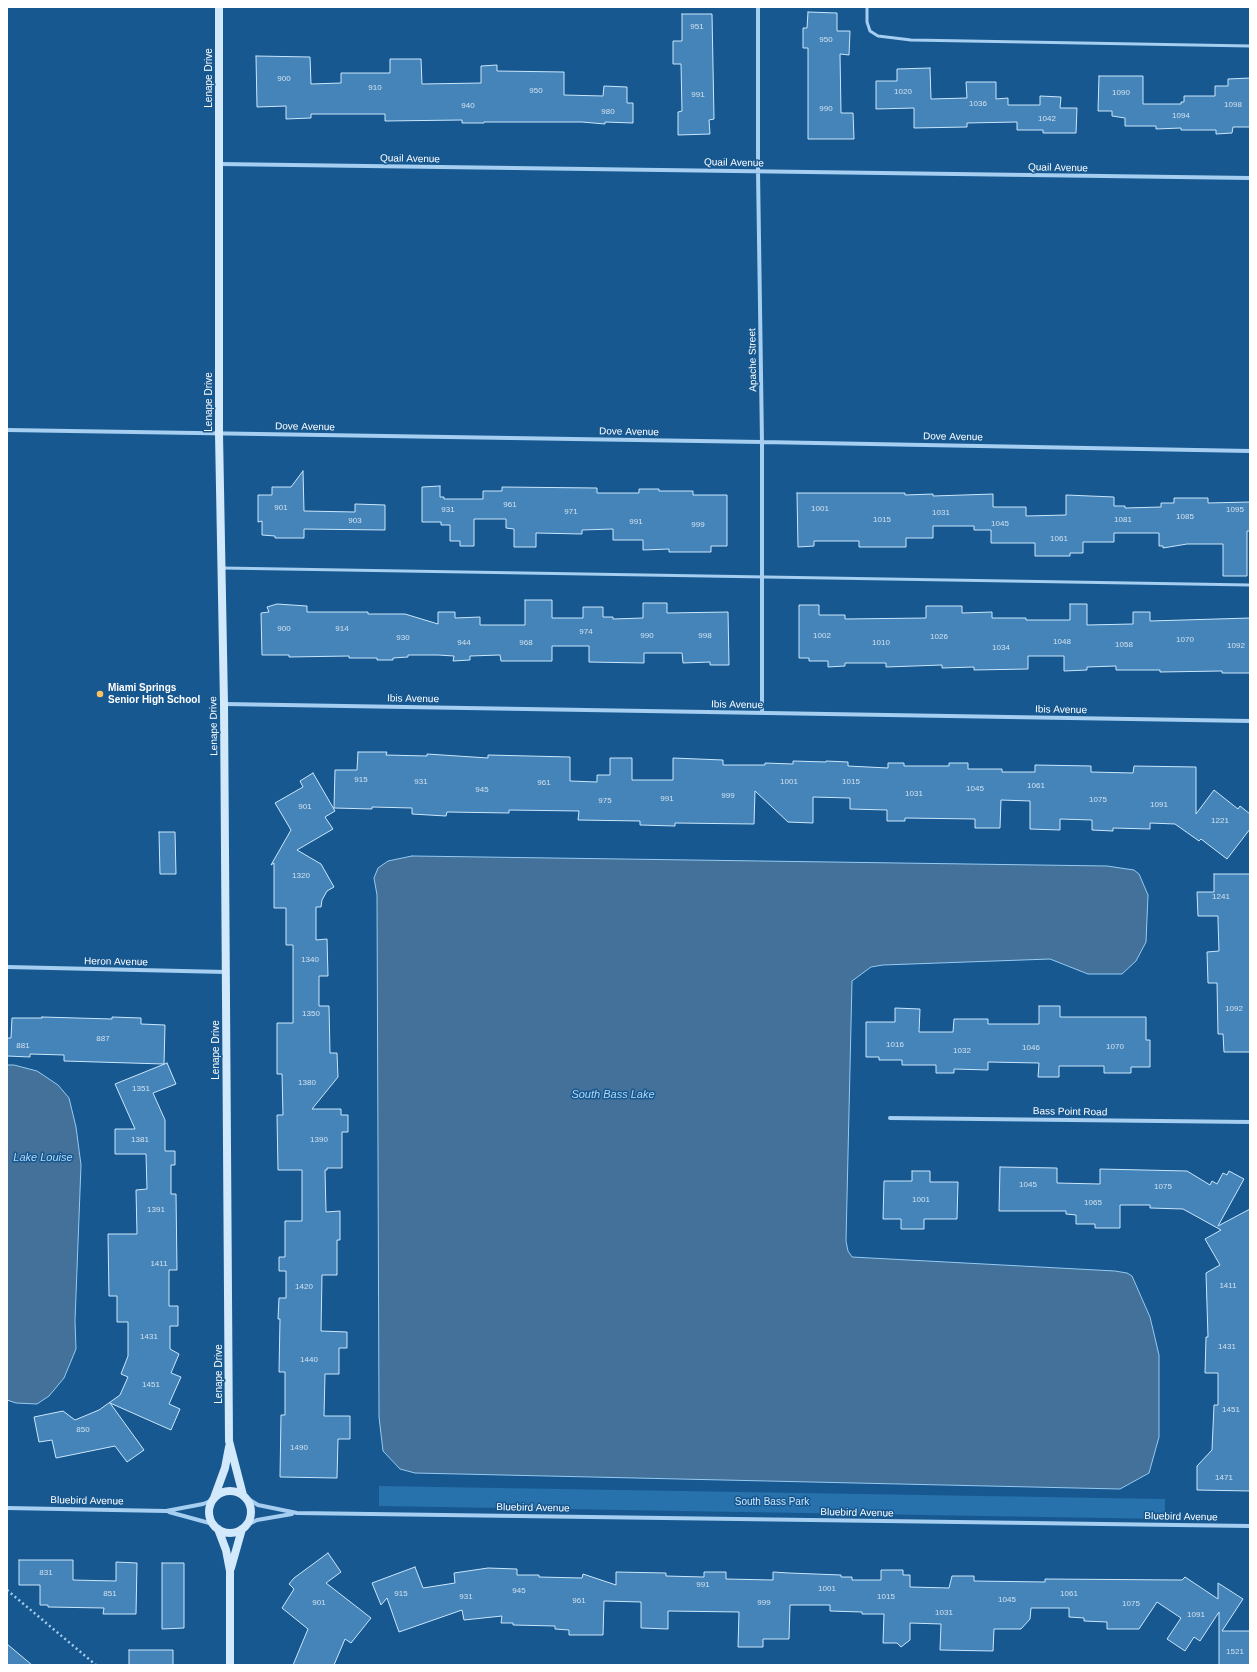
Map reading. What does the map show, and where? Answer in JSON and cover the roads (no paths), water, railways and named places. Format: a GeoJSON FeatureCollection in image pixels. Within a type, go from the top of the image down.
{"type":"FeatureCollection","features":[{"type":"Feature","properties":{"kind":"street","name":"Lenape Drive"},"geometry":{"type":"LineString","coordinates":[[214,1499],[225,1468],[230,1445],[224,704],[220,434],[218,164],[219,7]]}},
{"type":"Feature","properties":{"kind":"street","name":"Apache Street"},"geometry":{"type":"LineString","coordinates":[[758,7],[758,171],[762,442],[762,713]]}},
{"type":"Feature","properties":{"kind":"street","name":"Quail Avenue"},"geometry":{"type":"LineString","coordinates":[[218,164],[1250,178]]}},
{"type":"Feature","properties":{"kind":"street","name":"Dove Avenue"},"geometry":{"type":"LineString","coordinates":[[7,430],[1250,451]]}},
{"type":"Feature","properties":{"kind":"street","name":"Ibis Avenue"},"geometry":{"type":"LineString","coordinates":[[224,704],[1250,722]]}},
{"type":"Feature","properties":{"kind":"street","name":"Heron Avenue"},"geometry":{"type":"LineString","coordinates":[[7,968],[226,972]]}},
{"type":"Feature","properties":{"kind":"street","name":"Bass Point Road"},"geometry":{"type":"LineString","coordinates":[[890,1118],[1250,1122]]}},
{"type":"Feature","properties":{"kind":"street","name":"Lenape Drive"},"geometry":{"type":"LineString","coordinates":[[230,1445],[244,1496]]}},
{"type":"Feature","properties":{"kind":"street"},"geometry":{"type":"LineString","coordinates":[[230,1571],[244,1527],[251,1513],[250,1506],[244,1496],[230,1491],[223,1492],[214,1499],[209,1512],[226,1550],[230,1571],[230,1665]]}},
{"type":"Feature","properties":{"kind":"street","name":"Bluebird Avenue"},"geometry":{"type":"LineString","coordinates":[[244,1496],[258,1505],[297,1513]]}},
{"type":"Feature","properties":{"kind":"street","name":"Bluebird Avenue"},"geometry":{"type":"LineString","coordinates":[[7,1508],[166,1511],[203,1504],[214,1499]]}},
{"type":"Feature","properties":{"kind":"street","name":"Bluebird Avenue"},"geometry":{"type":"LineString","coordinates":[[166,1511],[215,1527]]}},
{"type":"Feature","properties":{"kind":"street","name":"Bluebird Avenue"},"geometry":{"type":"LineString","coordinates":[[244,1527],[257,1520],[297,1513],[1250,1526]]}},
{"type":"Feature","properties":{"kind":"street"},"geometry":{"type":"LineString","coordinates":[[215,1527],[230,1533],[244,1527]]}},
{"type":"Feature","properties":{"kind":"lane"},"geometry":{"type":"LineString","coordinates":[[867,7],[867,22],[870,31],[878,36],[911,40],[1250,46]]}},
{"type":"Feature","properties":{"kind":"lane"},"geometry":{"type":"LineString","coordinates":[[222,568],[1250,585]]}},
{"type":"Feature","properties":{"kind":"water","name":"South Bass Lake"},"geometry":{"type":"Polygon","coordinates":[[[412,856],[1107,866],[1134,870],[1139,874],[1148,895],[1146,942],[1136,961],[1122,974],[1088,974],[1050,959],[883,965],[871,967],[852,981],[846,1241],[848,1251],[852,1257],[1115,1271],[1127,1273],[1132,1276],[1150,1317],[1159,1355],[1159,1437],[1149,1473],[1120,1489],[415,1473],[400,1469],[383,1451],[379,1417],[377,895],[374,878],[378,868],[388,861],[412,856]]]}},
{"type":"Feature","properties":{"kind":"water","name":"Lake Louise"},"geometry":{"type":"Polygon","coordinates":[[[7,1065],[14,1065],[37,1071],[58,1085],[69,1098],[76,1127],[81,1165],[75,1321],[76,1349],[64,1378],[49,1396],[37,1404],[16,1403],[7,1400],[7,1065]]]}},
{"type":"Feature","properties":{"kind":"place","name":"Miami Springs Senior High School"},"geometry":{"type":"Point","coordinates":[100,694]}},
{"type":"Feature","properties":{"kind":"park label","name":"South Bass Park"},"geometry":{"type":"Point","coordinates":[772,1502]}}]}
